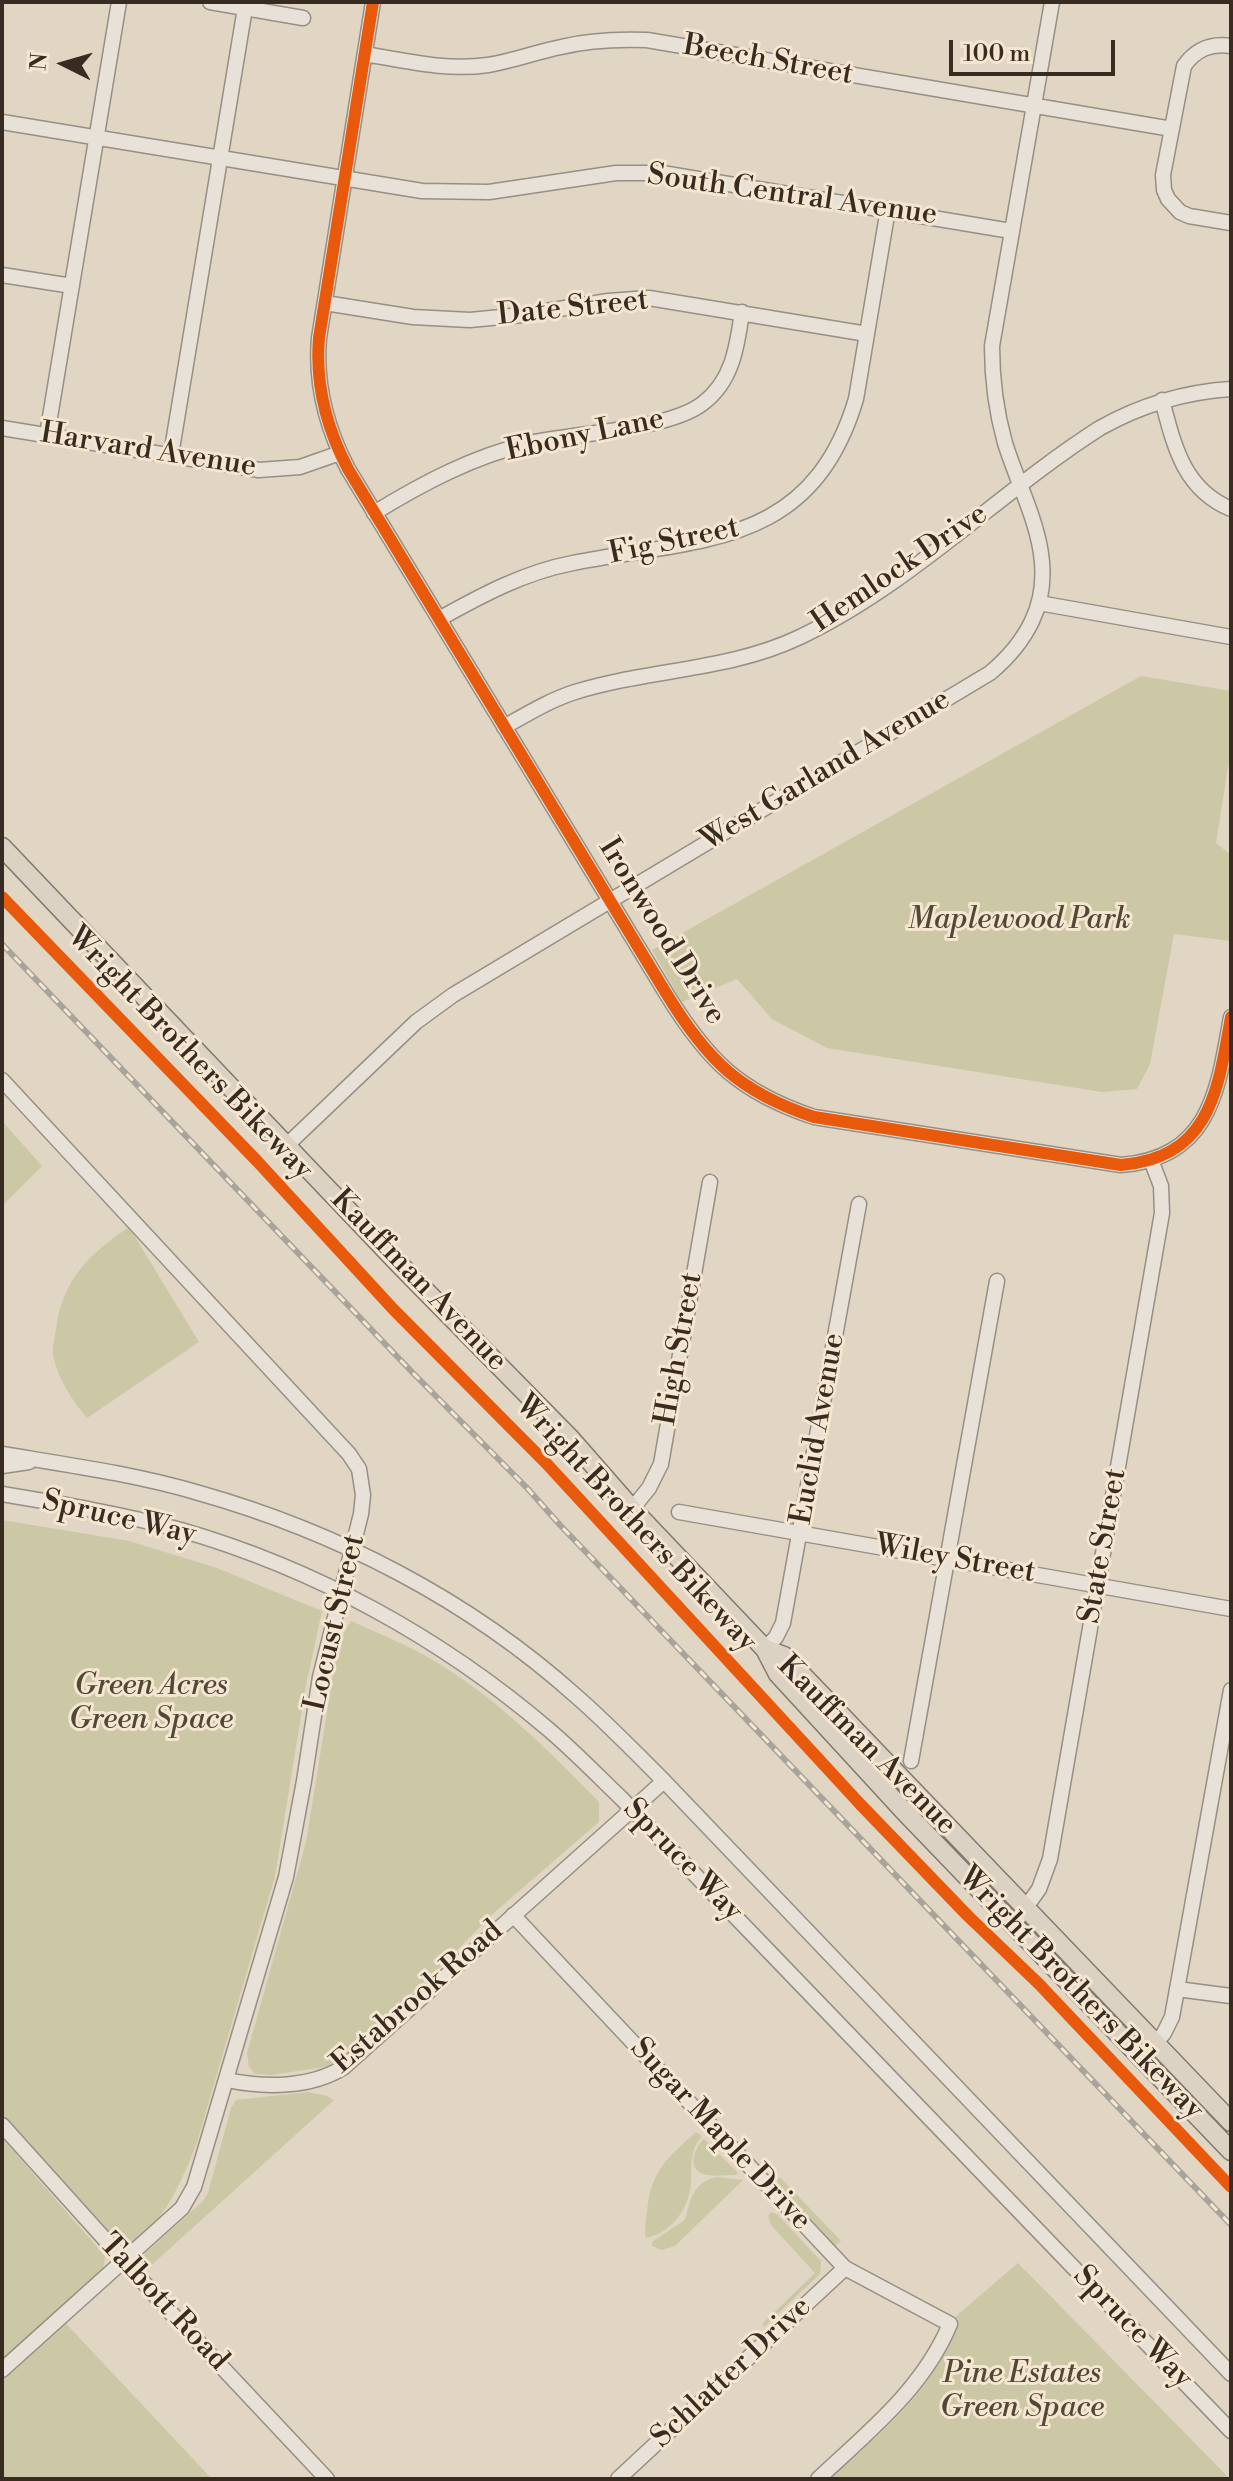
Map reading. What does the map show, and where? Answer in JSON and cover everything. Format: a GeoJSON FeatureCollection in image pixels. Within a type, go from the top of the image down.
{"type":"FeatureCollection","features":[{"type":"Feature","properties":{"kind":"main road","name":"Kauffman Avenue"},"geometry":{"type":"LineString","coordinates":[[2,847],[399,1264],[569,1437],[632,1509],[765,1649],[778,1674],[903,1810],[1156,2044],[1231,2122]]}},
{"type":"Feature","properties":{"kind":"main road","name":"Kauffman Avenue"},"geometry":{"type":"LineString","coordinates":[[1020,1916],[1142,2058],[1231,2151]]}},
{"type":"Feature","properties":{"kind":"street"},"geometry":{"type":"LineString","coordinates":[[47,435],[119,2]]}},
{"type":"Feature","properties":{"kind":"street"},"geometry":{"type":"LineString","coordinates":[[210,2],[303,18]]}},
{"type":"Feature","properties":{"kind":"street","name":"Ironwood Drive"},"geometry":{"type":"LineString","coordinates":[[373,2],[318,351],[319,381],[326,417],[340,453],[374,513],[689,1031],[702,1047],[742,1083],[781,1106],[832,1122],[1111,1165],[1131,1164],[1151,1160],[1184,1140],[1210,1109],[1219,1084],[1231,1017]]}},
{"type":"Feature","properties":{"kind":"street","name":"West Garland Avenue"},"geometry":{"type":"LineString","coordinates":[[287,1145],[431,1010],[990,673],[1019,643],[1039,603],[1044,578],[1042,552],[1002,433],[992,368],[995,323],[1052,2]]}},
{"type":"Feature","properties":{"kind":"street"},"geometry":{"type":"LineString","coordinates":[[171,455],[245,8]]}},
{"type":"Feature","properties":{"kind":"street","name":"Beech Street"},"geometry":{"type":"LineString","coordinates":[[365,54],[433,65],[469,66],[501,62],[582,42],[647,40],[1172,129]]}},
{"type":"Feature","properties":{"kind":"street"},"geometry":{"type":"LineString","coordinates":[[1231,46],[1206,47],[1184,66],[1163,180],[1168,199],[1180,212],[1231,223]]}},
{"type":"Feature","properties":{"kind":"street","name":"South Central Avenue"},"geometry":{"type":"LineString","coordinates":[[2,122],[422,191],[471,193],[616,173],[662,173],[1011,231]]}},
{"type":"Feature","properties":{"kind":"street","name":"Fig Street"},"geometry":{"type":"LineString","coordinates":[[439,619],[490,591],[542,571],[718,538],[746,529],[780,509],[814,479],[843,433],[856,399],[888,209]]}},
{"type":"Feature","properties":{"kind":"street"},"geometry":{"type":"LineString","coordinates":[[2,275],[72,286]]}},
{"type":"Feature","properties":{"kind":"street","name":"Date Street"},"geometry":{"type":"LineString","coordinates":[[325,303],[413,317],[470,320],[637,298],[669,300],[867,334]]}},
{"type":"Feature","properties":{"kind":"street","name":"Ebony Lane"},"geometry":{"type":"LineString","coordinates":[[374,513],[438,477],[504,451],[666,420],[691,411],[712,395],[725,379],[736,351],[742,312]]}},
{"type":"Feature","properties":{"kind":"street","name":"Hemlock Drive"},"geometry":{"type":"LineString","coordinates":[[504,727],[544,705],[577,692],[728,661],[800,637],[870,597],[1100,428],[1162,400],[1231,389]]}},
{"type":"Feature","properties":{"kind":"street"},"geometry":{"type":"LineString","coordinates":[[1162,400],[1182,466],[1208,496],[1231,509]]}},
{"type":"Feature","properties":{"kind":"street","name":"Harvard Avenue"},"geometry":{"type":"LineString","coordinates":[[2,428],[248,468],[281,470],[320,462],[340,453]]}},
{"type":"Feature","properties":{"kind":"street"},"geometry":{"type":"LineString","coordinates":[[1039,603],[1231,637]]}},
{"type":"Feature","properties":{"kind":"street","name":"Locust Street"},"geometry":{"type":"LineString","coordinates":[[2,1080],[349,1454],[359,1469],[363,1495],[353,1550],[320,1677],[286,1877],[194,2187],[182,2208],[124,2261]]}},
{"type":"Feature","properties":{"kind":"street","name":"State Street"},"geometry":{"type":"LineString","coordinates":[[1020,1916],[1039,1889],[1050,1859],[1162,1213],[1161,1186],[1151,1160]]}},
{"type":"Feature","properties":{"kind":"street","name":"High Street"},"geometry":{"type":"LineString","coordinates":[[632,1509],[649,1488],[661,1464],[710,1182]]}},
{"type":"Feature","properties":{"kind":"street","name":"Euclid Avenue"},"geometry":{"type":"LineString","coordinates":[[765,1649],[783,1623],[859,1204]]}},
{"type":"Feature","properties":{"kind":"street"},"geometry":{"type":"LineString","coordinates":[[911,1761],[997,1281]]}},
{"type":"Feature","properties":{"kind":"street","name":"Spruce Way"},"geometry":{"type":"LineString","coordinates":[[2,1454],[123,1475],[200,1493],[265,1514],[353,1550],[447,1601],[500,1636],[574,1694],[664,1781],[1231,2374]]}},
{"type":"Feature","properties":{"kind":"street"},"geometry":{"type":"LineString","coordinates":[[2,1466],[37,1460]]}},
{"type":"Feature","properties":{"kind":"street","name":"Spruce Way"},"geometry":{"type":"LineString","coordinates":[[2,1494],[116,1514],[181,1530],[270,1560],[342,1593],[417,1634],[486,1680],[549,1730],[633,1810],[1231,2431]]}},
{"type":"Feature","properties":{"kind":"street","name":"Wiley Street"},"geometry":{"type":"LineString","coordinates":[[679,1512],[1231,1609]]}},
{"type":"Feature","properties":{"kind":"street"},"geometry":{"type":"LineString","coordinates":[[1142,2058],[1156,2044],[1172,2017],[1231,1690]]}},
{"type":"Feature","properties":{"kind":"street","name":"Estabrook Road"},"geometry":{"type":"LineString","coordinates":[[227,2080],[251,2085],[300,2083],[329,2076],[344,2067],[664,1781]]}},
{"type":"Feature","properties":{"kind":"street","name":"Sugar Maple Drive"},"geometry":{"type":"LineString","coordinates":[[513,1915],[845,2268],[950,2324],[935,2355],[910,2390],[818,2479]]}},
{"type":"Feature","properties":{"kind":"street"},"geometry":{"type":"LineString","coordinates":[[1177,1989],[1231,1996]]}},
{"type":"Feature","properties":{"kind":"street","name":"Talbott Road"},"geometry":{"type":"LineString","coordinates":[[2,2125],[327,2479]]}},
{"type":"Feature","properties":{"kind":"street"},"geometry":{"type":"LineString","coordinates":[[2,2370],[124,2261]]}},
{"type":"Feature","properties":{"kind":"street","name":"Schlatter Drive"},"geometry":{"type":"LineString","coordinates":[[618,2479],[845,2268]]}},
{"type":"Feature","properties":{"kind":"green space","name":"Maplewood Park"},"geometry":{"type":"Polygon","coordinates":[[[1141,676],[1231,691],[1231,748],[1216,843],[1231,855],[1231,941],[1174,934],[1150,1064],[1137,1089],[1102,1092],[827,1048],[772,1019],[737,979],[682,1002],[652,950],[1141,676]]]}},
{"type":"Feature","properties":{"kind":"green space"},"geometry":{"type":"Polygon","coordinates":[[[2,1121],[42,1166],[2,1206],[2,1121]]]}},
{"type":"Feature","properties":{"kind":"green space"},"geometry":{"type":"Polygon","coordinates":[[[129,1227],[199,1342],[87,1418],[67,1390],[54,1359],[60,1311],[80,1269],[129,1227]]]}},
{"type":"Feature","properties":{"kind":"green space","name":"Green Acres Green Space"},"geometry":{"type":"Polygon","coordinates":[[[2,1520],[129,1541],[217,1568],[322,1611],[306,1685],[275,1876],[197,2142],[179,2185],[161,2215],[151,2228],[127,2245],[112,2237],[2,2114],[2,1520]]]}},
{"type":"Feature","properties":{"kind":"green space","name":"Green Acres Green Space"},"geometry":{"type":"Polygon","coordinates":[[[351,1621],[424,1655],[495,1704],[599,1802],[599,1822],[496,1911],[437,1970],[331,2066],[271,2075],[255,2074],[249,2067],[247,2053],[306,1842],[335,1663],[351,1621]]]}},
{"type":"Feature","properties":{"kind":"green space"},"geometry":{"type":"Polygon","coordinates":[[[308,2092],[334,2100],[145,2271],[140,2258],[208,2193],[231,2108],[236,2100],[308,2092]]]}},
{"type":"Feature","properties":{"kind":"green space"},"geometry":{"type":"Polygon","coordinates":[[[696,2132],[702,2136],[693,2153],[687,2202],[671,2225],[646,2238],[649,2198],[656,2176],[668,2158],[696,2132]]]}},
{"type":"Feature","properties":{"kind":"green space"},"geometry":{"type":"Polygon","coordinates":[[[2,2138],[105,2256],[103,2271],[55,2312],[212,2479],[2,2479],[2,2138]]]}},
{"type":"Feature","properties":{"kind":"green space"},"geometry":{"type":"Polygon","coordinates":[[[704,2139],[738,2173],[736,2175],[714,2176],[696,2170],[694,2156],[704,2139]]]}},
{"type":"Feature","properties":{"kind":"green space"},"geometry":{"type":"Polygon","coordinates":[[[716,2177],[743,2180],[675,2246],[662,2250],[652,2246],[653,2241],[685,2220],[697,2188],[716,2177]]]}},
{"type":"Feature","properties":{"kind":"green space"},"geometry":{"type":"Polygon","coordinates":[[[780,2177],[841,2241],[834,2247],[776,2186],[780,2177]]]}},
{"type":"Feature","properties":{"kind":"green space"},"geometry":{"type":"Polygon","coordinates":[[[771,2212],[778,2215],[821,2261],[820,2274],[764,2327],[762,2324],[815,2273],[771,2225],[768,2216],[771,2212]]]}},
{"type":"Feature","properties":{"kind":"green space","name":"Pine Estates Green Space"},"geometry":{"type":"Polygon","coordinates":[[[1018,2263],[1230,2479],[831,2479],[888,2426],[923,2386],[948,2342],[955,2317],[1018,2263]]]}},
{"type":"Feature","properties":{"kind":"railway"},"geometry":{"type":"LineString","coordinates":[[2,944],[1231,2225]]}},
{"type":"Feature","properties":{"kind":"cycle path"},"geometry":{"type":"LineString","coordinates":[[373,2],[319,338],[319,372],[328,421],[348,469],[666,993],[711,1055],[745,1084],[814,1117],[1121,1165],[1151,1160],[1174,1149],[1192,1134],[1214,1094],[1231,1017]]}},
{"type":"Feature","properties":{"kind":"cycle path","name":"Wright Brothers Bikeway"},"geometry":{"type":"LineString","coordinates":[[2,897],[257,1161],[394,1310],[546,1463],[860,1804],[1039,1984],[1231,2187]]}}]}
